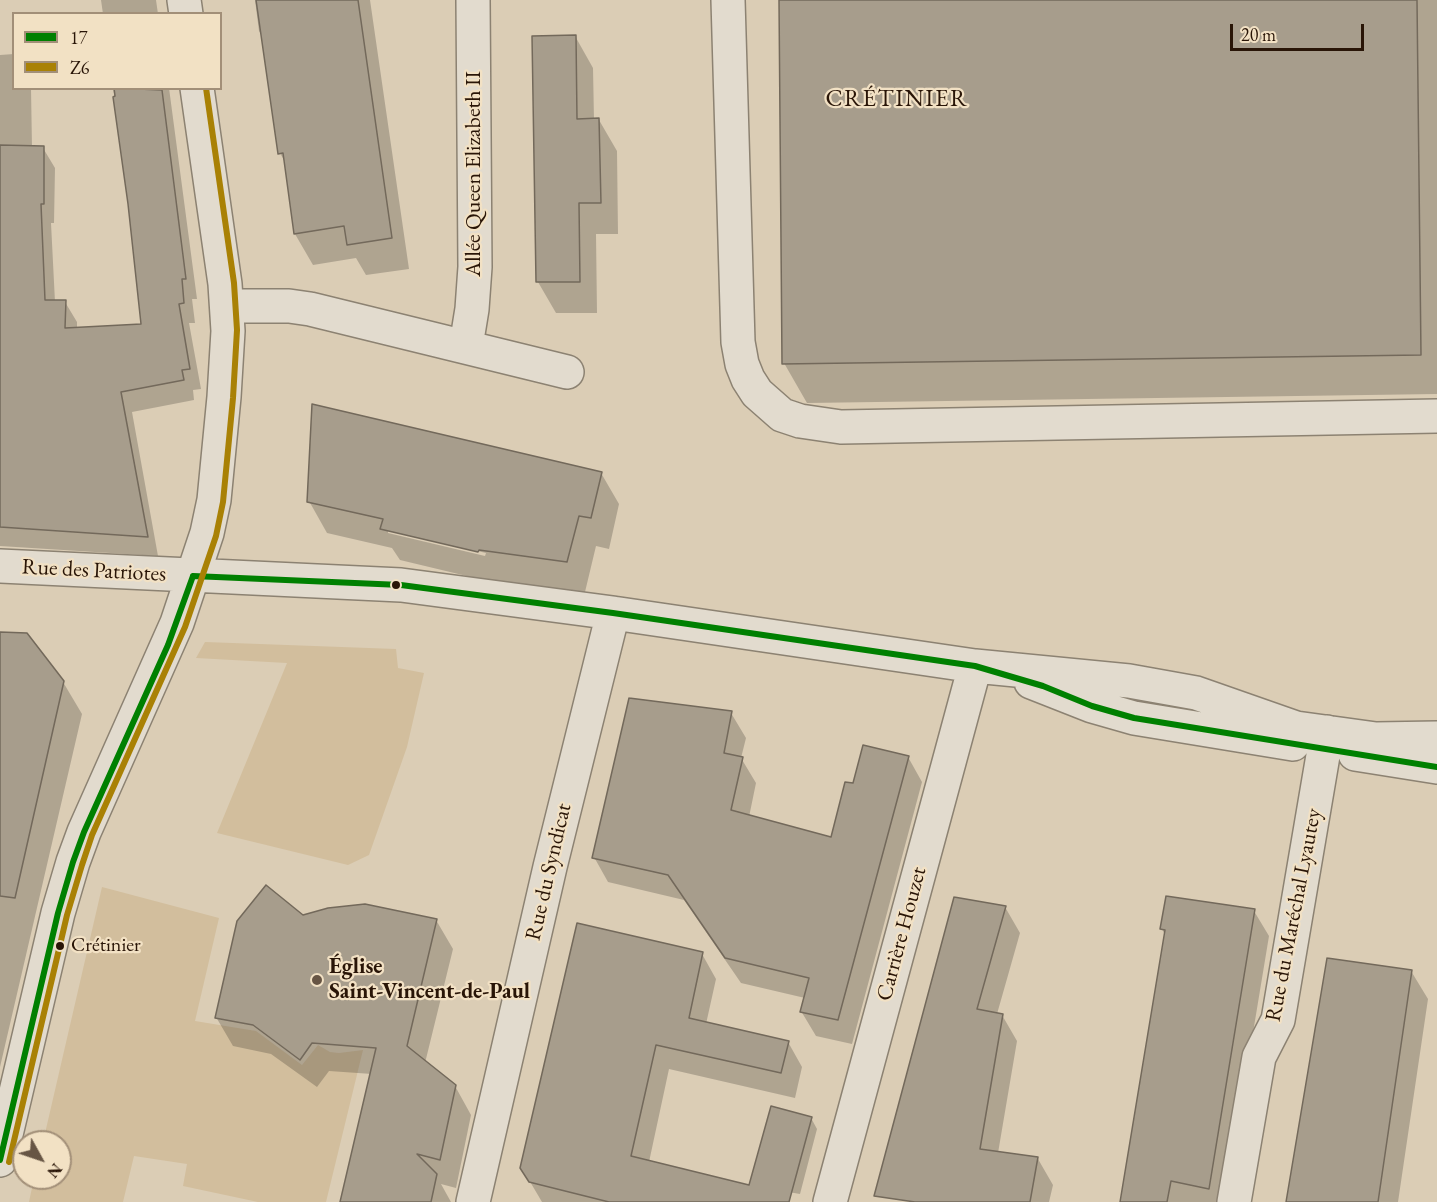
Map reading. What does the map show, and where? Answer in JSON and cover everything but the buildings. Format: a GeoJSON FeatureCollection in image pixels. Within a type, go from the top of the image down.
{"type":"FeatureCollection","features":[{"type":"Feature","properties":{"kind":"street","name":"Allée Queen Elizabeth II"},"geometry":{"type":"LineString","coordinates":[[466,346],[475,267],[473,0]]}},
{"type":"Feature","properties":{"kind":"street"},"geometry":{"type":"LineString","coordinates":[[728,0],[738,342],[742,364],[748,379],[770,406],[782,415],[800,421],[841,427],[1437,416]]}},
{"type":"Feature","properties":{"kind":"street"},"geometry":{"type":"LineString","coordinates":[[0,1160],[58,914],[73,862],[168,645],[207,533],[214,500],[224,398],[228,331],[227,306],[197,90]]}},
{"type":"Feature","properties":{"kind":"street"},"geometry":{"type":"LineString","coordinates":[[227,306],[289,306],[310,309],[567,372]]}},
{"type":"Feature","properties":{"kind":"street","name":"Rue des Patriotes"},"geometry":{"type":"LineString","coordinates":[[0,566],[401,585],[613,613],[975,666],[1130,681],[1197,693],[1296,728],[1325,741],[1437,767]]}},
{"type":"Feature","properties":{"kind":"street","name":"Rue du Syndicat"},"geometry":{"type":"LineString","coordinates":[[473,1202],[550,867],[613,613]]}},
{"type":"Feature","properties":{"kind":"street","name":"Carrière Houzet"},"geometry":{"type":"LineString","coordinates":[[830,1202],[975,666]]}},
{"type":"Feature","properties":{"kind":"street","name":"Rue des Patriotes"},"geometry":{"type":"LineString","coordinates":[[1325,741],[1437,738]]}},
{"type":"Feature","properties":{"kind":"street","name":"Rue du Maréchal Lyautey"},"geometry":{"type":"LineString","coordinates":[[1234,1202],[1259,1057],[1278,1020],[1325,741]]}},
{"type":"Feature","properties":{"kind":"shaded area"},"geometry":{"type":"Polygon","coordinates":[[[205,642],[396,649],[398,668],[424,673],[407,747],[369,855],[348,865],[217,833],[287,663],[196,658],[205,642]]]}},
{"type":"Feature","properties":{"kind":"shaded area"},"geometry":{"type":"Polygon","coordinates":[[[102,887],[219,918],[195,1021],[256,1031],[302,1065],[318,1045],[330,1052],[339,1053],[363,1050],[326,1202],[258,1202],[183,1186],[187,1164],[134,1156],[123,1202],[29,1202],[32,1190],[72,1190],[72,1130],[46,1130],[102,887]]]}},
{"type":"Feature","properties":{"kind":"transit line","name":"Z6"},"geometry":{"type":"LineString","coordinates":[[9,1162],[67,915],[82,865],[92,835],[185,627],[216,536],[223,502],[237,330],[234,283],[206,90]]}},
{"type":"Feature","properties":{"kind":"transit line","name":"17"},"geometry":{"type":"LineString","coordinates":[[193,576],[401,585],[613,613],[975,666],[1043,686],[1092,706],[1134,718],[1437,767]]}},
{"type":"Feature","properties":{"kind":"transit line","name":"17"},"geometry":{"type":"LineString","coordinates":[[0,1160],[58,913],[73,862],[84,832],[168,645],[193,576]]}},
{"type":"Feature","properties":{"kind":"place","name":"Crétinier"},"geometry":{"type":"Point","coordinates":[60,946]}},
{"type":"Feature","properties":{"kind":"place","name":"Église Saint-Vincent-de-Paul"},"geometry":{"type":"Point","coordinates":[317,980]}},
{"type":"Feature","properties":{"kind":"district","name":"CRÉTINIER"},"geometry":{"type":"Point","coordinates":[897,99]}}]}
